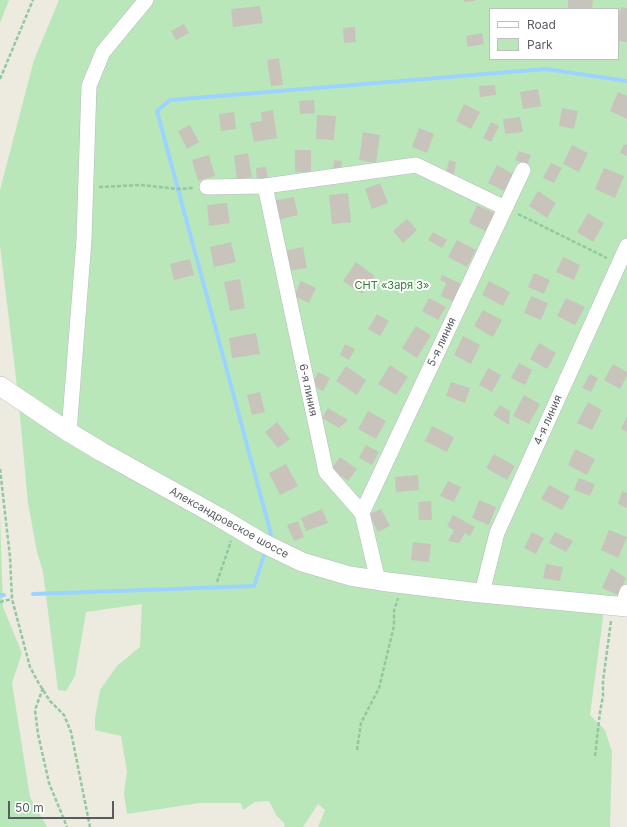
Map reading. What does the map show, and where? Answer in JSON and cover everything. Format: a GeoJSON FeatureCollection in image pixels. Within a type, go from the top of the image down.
{"type":"FeatureCollection","features":[{"type":"Feature","properties":{"kind":"street"},"geometry":{"type":"LineString","coordinates":[[69,432],[84,240],[89,86],[103,52],[146,0]]}},
{"type":"Feature","properties":{"kind":"street"},"geometry":{"type":"LineString","coordinates":[[207,188],[265,186],[416,164],[505,208]]}},
{"type":"Feature","properties":{"kind":"street","name":"5-я линия"},"geometry":{"type":"LineString","coordinates":[[362,513],[523,170]]}},
{"type":"Feature","properties":{"kind":"street","name":"6-я линия"},"geometry":{"type":"LineString","coordinates":[[265,186],[326,472],[362,513],[378,581]]}},
{"type":"Feature","properties":{"kind":"street","name":"4-я линия"},"geometry":{"type":"LineString","coordinates":[[482,593],[497,533],[623,253]]}},
{"type":"Feature","properties":{"kind":"street","name":"Александровское шоссе"},"geometry":{"type":"LineString","coordinates":[[0,386],[69,432],[261,542],[302,562],[350,576],[400,584],[482,593],[622,603]]}},
{"type":"Feature","properties":{"kind":"path"},"geometry":{"type":"LineString","coordinates":[[0,79],[33,0]]}},
{"type":"Feature","properties":{"kind":"path"},"geometry":{"type":"LineString","coordinates":[[86,187],[141,185],[178,189],[207,188]]}},
{"type":"Feature","properties":{"kind":"path"},"geometry":{"type":"LineString","coordinates":[[505,208],[623,253]]}},
{"type":"Feature","properties":{"kind":"path"},"geometry":{"type":"LineString","coordinates":[[0,469],[10,557],[12,599],[30,667],[50,701],[64,715],[71,732],[90,827]]}},
{"type":"Feature","properties":{"kind":"path"},"geometry":{"type":"LineString","coordinates":[[217,582],[235,527]]}},
{"type":"Feature","properties":{"kind":"path"},"geometry":{"type":"LineString","coordinates":[[357,750],[361,723],[379,688],[381,681],[394,626],[394,612],[400,584]]}},
{"type":"Feature","properties":{"kind":"path"},"geometry":{"type":"LineString","coordinates":[[0,602],[12,599]]}},
{"type":"Feature","properties":{"kind":"path"},"geometry":{"type":"LineString","coordinates":[[595,756],[603,696],[603,682],[622,603]]}},
{"type":"Feature","properties":{"kind":"path"},"geometry":{"type":"LineString","coordinates":[[43,688],[36,710],[38,734],[49,784],[67,827]]}},
{"type":"Feature","properties":{"kind":"green space"},"geometry":{"type":"Polygon","coordinates":[[[0,0],[9,0],[0,23],[0,0]]]}},
{"type":"Feature","properties":{"kind":"green space","name":"СНТ «Заря 3»"},"geometry":{"type":"Polygon","coordinates":[[[59,0],[627,0],[627,608],[603,607],[603,618],[590,715],[605,730],[612,752],[610,827],[318,827],[325,810],[318,804],[303,827],[284,827],[285,824],[276,815],[269,801],[255,802],[243,810],[241,803],[200,803],[127,814],[124,793],[127,771],[121,736],[95,730],[95,718],[100,690],[117,666],[140,647],[142,604],[86,612],[75,676],[66,691],[58,690],[43,572],[37,552],[28,503],[18,395],[0,245],[0,190],[34,60],[59,0]]]}},
{"type":"Feature","properties":{"kind":"green space"},"geometry":{"type":"Polygon","coordinates":[[[0,514],[3,607],[22,653],[12,683],[30,797],[47,827],[0,827],[0,514]]]}},
{"type":"Feature","properties":{"kind":"building"},"geometry":{"type":"Polygon","coordinates":[[[464,0],[475,0],[475,1],[464,2],[464,0]]]}},
{"type":"Feature","properties":{"kind":"building"},"geometry":{"type":"Polygon","coordinates":[[[568,0],[593,0],[592,8],[568,8],[568,0]]]}},
{"type":"Feature","properties":{"kind":"building"},"geometry":{"type":"Polygon","coordinates":[[[260,6],[263,23],[233,27],[231,9],[260,6]]]}},
{"type":"Feature","properties":{"kind":"building"},"geometry":{"type":"Polygon","coordinates":[[[621,7],[627,8],[627,42],[619,41],[619,16],[621,7]]]}},
{"type":"Feature","properties":{"kind":"building"},"geometry":{"type":"Polygon","coordinates":[[[184,24],[189,33],[176,40],[171,31],[184,24]]]}},
{"type":"Feature","properties":{"kind":"building"},"geometry":{"type":"Polygon","coordinates":[[[355,27],[356,42],[344,43],[343,28],[355,27]]]}},
{"type":"Feature","properties":{"kind":"building"},"geometry":{"type":"Polygon","coordinates":[[[482,33],[484,44],[468,47],[466,36],[482,33]]]}},
{"type":"Feature","properties":{"kind":"building"},"geometry":{"type":"Polygon","coordinates":[[[279,58],[283,85],[271,86],[267,60],[279,58]]]}},
{"type":"Feature","properties":{"kind":"building"},"geometry":{"type":"Polygon","coordinates":[[[495,85],[496,95],[480,97],[479,86],[495,85]]]}},
{"type":"Feature","properties":{"kind":"building"},"geometry":{"type":"Polygon","coordinates":[[[538,89],[541,106],[523,109],[520,92],[538,89]]]}},
{"type":"Feature","properties":{"kind":"building"},"geometry":{"type":"Polygon","coordinates":[[[618,92],[627,96],[627,119],[610,111],[618,92]]]}},
{"type":"Feature","properties":{"kind":"building"},"geometry":{"type":"Polygon","coordinates":[[[314,100],[315,113],[300,114],[299,101],[314,100]]]}},
{"type":"Feature","properties":{"kind":"building"},"geometry":{"type":"Polygon","coordinates":[[[464,104],[480,112],[471,129],[456,121],[464,104]]]}},
{"type":"Feature","properties":{"kind":"building"},"geometry":{"type":"Polygon","coordinates":[[[562,108],[578,111],[574,129],[559,126],[562,108]]]}},
{"type":"Feature","properties":{"kind":"building"},"geometry":{"type":"Polygon","coordinates":[[[273,110],[277,138],[254,142],[250,123],[262,121],[261,112],[273,110]]]}},
{"type":"Feature","properties":{"kind":"building"},"geometry":{"type":"Polygon","coordinates":[[[234,112],[236,129],[221,131],[219,114],[234,112]]]}},
{"type":"Feature","properties":{"kind":"building"},"geometry":{"type":"Polygon","coordinates":[[[317,115],[336,116],[334,140],[316,139],[317,115]]]}},
{"type":"Feature","properties":{"kind":"building"},"geometry":{"type":"Polygon","coordinates":[[[520,117],[523,132],[505,134],[503,119],[520,117]]]}},
{"type":"Feature","properties":{"kind":"building"},"geometry":{"type":"Polygon","coordinates":[[[491,122],[499,126],[491,142],[483,138],[491,122]]]}},
{"type":"Feature","properties":{"kind":"building"},"geometry":{"type":"Polygon","coordinates":[[[190,125],[199,142],[187,149],[178,131],[190,125]]]}},
{"type":"Feature","properties":{"kind":"building"},"geometry":{"type":"Polygon","coordinates":[[[419,128],[434,134],[427,153],[412,147],[419,128]]]}},
{"type":"Feature","properties":{"kind":"building"},"geometry":{"type":"Polygon","coordinates":[[[363,132],[380,135],[376,163],[359,160],[363,132]]]}},
{"type":"Feature","properties":{"kind":"building"},"geometry":{"type":"Polygon","coordinates":[[[624,144],[627,145],[627,156],[620,153],[624,144]]]}},
{"type":"Feature","properties":{"kind":"building"},"geometry":{"type":"Polygon","coordinates":[[[572,145],[588,153],[579,172],[563,164],[572,145]]]}},
{"type":"Feature","properties":{"kind":"building"},"geometry":{"type":"Polygon","coordinates":[[[295,150],[311,150],[311,172],[295,172],[295,150]]]}},
{"type":"Feature","properties":{"kind":"building"},"geometry":{"type":"Polygon","coordinates":[[[519,151],[531,155],[527,165],[515,160],[519,151]]]}},
{"type":"Feature","properties":{"kind":"building"},"geometry":{"type":"Polygon","coordinates":[[[248,153],[252,177],[237,180],[234,156],[248,153]]]}},
{"type":"Feature","properties":{"kind":"building"},"geometry":{"type":"Polygon","coordinates":[[[209,155],[215,176],[198,181],[192,160],[209,155]]]}},
{"type":"Feature","properties":{"kind":"building"},"geometry":{"type":"Polygon","coordinates":[[[334,160],[342,161],[341,172],[333,171],[334,160]]]}},
{"type":"Feature","properties":{"kind":"building"},"geometry":{"type":"Polygon","coordinates":[[[449,160],[456,162],[454,174],[446,173],[449,160]]]}},
{"type":"Feature","properties":{"kind":"building"},"geometry":{"type":"Polygon","coordinates":[[[551,163],[562,168],[554,183],[543,178],[551,163]]]}},
{"type":"Feature","properties":{"kind":"building"},"geometry":{"type":"Polygon","coordinates":[[[497,165],[513,174],[504,191],[488,183],[497,165]]]}},
{"type":"Feature","properties":{"kind":"building"},"geometry":{"type":"Polygon","coordinates":[[[266,167],[268,179],[257,180],[256,168],[266,167]]]}},
{"type":"Feature","properties":{"kind":"building"},"geometry":{"type":"Polygon","coordinates":[[[604,168],[624,176],[615,198],[595,189],[604,168]]]}},
{"type":"Feature","properties":{"kind":"building"},"geometry":{"type":"Polygon","coordinates":[[[380,183],[388,203],[372,209],[365,189],[380,183]]]}},
{"type":"Feature","properties":{"kind":"building"},"geometry":{"type":"Polygon","coordinates":[[[538,191],[556,203],[547,218],[529,206],[538,191]]]}},
{"type":"Feature","properties":{"kind":"building"},"geometry":{"type":"Polygon","coordinates":[[[348,193],[351,222],[332,224],[329,195],[348,193]]]}},
{"type":"Feature","properties":{"kind":"building"},"geometry":{"type":"Polygon","coordinates":[[[294,197],[298,215],[277,220],[273,201],[294,197]]]}},
{"type":"Feature","properties":{"kind":"building"},"geometry":{"type":"Polygon","coordinates":[[[227,203],[230,223],[209,226],[207,205],[227,203]]]}},
{"type":"Feature","properties":{"kind":"building"},"geometry":{"type":"Polygon","coordinates":[[[477,205],[496,214],[488,232],[469,223],[477,205]]]}},
{"type":"Feature","properties":{"kind":"building"},"geometry":{"type":"Polygon","coordinates":[[[588,213],[604,223],[593,242],[577,232],[588,213]]]}},
{"type":"Feature","properties":{"kind":"building"},"geometry":{"type":"Polygon","coordinates":[[[407,219],[417,230],[403,243],[393,231],[407,219]]]}},
{"type":"Feature","properties":{"kind":"building"},"geometry":{"type":"Polygon","coordinates":[[[433,232],[447,240],[442,248],[428,240],[433,232]]]}},
{"type":"Feature","properties":{"kind":"building"},"geometry":{"type":"Polygon","coordinates":[[[457,240],[476,250],[467,267],[448,257],[457,240]]]}},
{"type":"Feature","properties":{"kind":"building"},"geometry":{"type":"Polygon","coordinates":[[[231,242],[236,262],[214,267],[210,247],[231,242]]]}},
{"type":"Feature","properties":{"kind":"building"},"geometry":{"type":"Polygon","coordinates":[[[303,247],[307,268],[287,271],[284,251],[303,247]]]}},
{"type":"Feature","properties":{"kind":"building"},"geometry":{"type":"Polygon","coordinates":[[[563,257],[580,265],[574,280],[556,272],[563,257]]]}},
{"type":"Feature","properties":{"kind":"building"},"geometry":{"type":"Polygon","coordinates":[[[190,259],[194,275],[174,280],[170,264],[190,259]]]}},
{"type":"Feature","properties":{"kind":"building"},"geometry":{"type":"Polygon","coordinates":[[[356,262],[375,276],[362,294],[343,281],[356,262]]]}},
{"type":"Feature","properties":{"kind":"building"},"geometry":{"type":"Polygon","coordinates":[[[534,273],[550,280],[544,294],[528,287],[534,273]]]}},
{"type":"Feature","properties":{"kind":"building"},"geometry":{"type":"Polygon","coordinates":[[[442,275],[462,284],[454,302],[441,296],[446,283],[440,280],[442,275]]]}},
{"type":"Feature","properties":{"kind":"building"},"geometry":{"type":"Polygon","coordinates":[[[240,279],[245,308],[230,311],[224,282],[240,279]]]}},
{"type":"Feature","properties":{"kind":"building"},"geometry":{"type":"Polygon","coordinates":[[[301,281],[316,288],[309,303],[294,296],[301,281]]]}},
{"type":"Feature","properties":{"kind":"building"},"geometry":{"type":"Polygon","coordinates":[[[489,281],[510,292],[503,306],[482,295],[489,281]]]}},
{"type":"Feature","properties":{"kind":"building"},"geometry":{"type":"Polygon","coordinates":[[[531,296],[548,303],[541,320],[524,313],[531,296]]]}},
{"type":"Feature","properties":{"kind":"building"},"geometry":{"type":"Polygon","coordinates":[[[429,298],[446,307],[438,320],[422,311],[429,298]]]}},
{"type":"Feature","properties":{"kind":"building"},"geometry":{"type":"Polygon","coordinates":[[[566,298],[585,307],[575,325],[557,316],[566,298]]]}},
{"type":"Feature","properties":{"kind":"building"},"geometry":{"type":"Polygon","coordinates":[[[483,310],[502,320],[493,337],[474,326],[483,310]]]}},
{"type":"Feature","properties":{"kind":"building"},"geometry":{"type":"Polygon","coordinates":[[[377,314],[389,321],[380,336],[368,329],[377,314]]]}},
{"type":"Feature","properties":{"kind":"building"},"geometry":{"type":"Polygon","coordinates":[[[416,326],[431,335],[417,358],[402,348],[416,326]]]}},
{"type":"Feature","properties":{"kind":"building"},"geometry":{"type":"Polygon","coordinates":[[[256,333],[260,354],[232,358],[229,338],[256,333]]]}},
{"type":"Feature","properties":{"kind":"building"},"geometry":{"type":"Polygon","coordinates":[[[463,336],[480,345],[471,364],[454,355],[463,336]]]}},
{"type":"Feature","properties":{"kind":"building"},"geometry":{"type":"Polygon","coordinates":[[[539,343],[556,353],[547,369],[530,359],[539,343]]]}},
{"type":"Feature","properties":{"kind":"building"},"geometry":{"type":"Polygon","coordinates":[[[345,344],[355,349],[349,360],[340,355],[345,344]]]}},
{"type":"Feature","properties":{"kind":"building"},"geometry":{"type":"Polygon","coordinates":[[[519,363],[532,370],[525,385],[511,378],[519,363]]]}},
{"type":"Feature","properties":{"kind":"building"},"geometry":{"type":"Polygon","coordinates":[[[613,364],[627,372],[627,376],[620,389],[604,380],[613,364]]]}},
{"type":"Feature","properties":{"kind":"building"},"geometry":{"type":"Polygon","coordinates":[[[390,365],[408,377],[396,395],[378,384],[390,365]]]}},
{"type":"Feature","properties":{"kind":"building"},"geometry":{"type":"Polygon","coordinates":[[[346,366],[366,380],[357,395],[336,381],[346,366]]]}},
{"type":"Feature","properties":{"kind":"building"},"geometry":{"type":"Polygon","coordinates":[[[488,368],[501,375],[492,392],[479,385],[488,368]]]}},
{"type":"Feature","properties":{"kind":"building"},"geometry":{"type":"Polygon","coordinates":[[[318,372],[330,378],[323,391],[312,385],[318,372]]]}},
{"type":"Feature","properties":{"kind":"building"},"geometry":{"type":"Polygon","coordinates":[[[590,374],[598,378],[591,392],[582,388],[590,374]]]}},
{"type":"Feature","properties":{"kind":"building"},"geometry":{"type":"Polygon","coordinates":[[[451,382],[470,388],[465,403],[446,396],[451,382]]]}},
{"type":"Feature","properties":{"kind":"building"},"geometry":{"type":"Polygon","coordinates":[[[260,392],[265,412],[252,415],[247,395],[260,392]]]}},
{"type":"Feature","properties":{"kind":"building"},"geometry":{"type":"Polygon","coordinates":[[[524,395],[540,404],[529,424],[513,416],[524,395]]]}},
{"type":"Feature","properties":{"kind":"building"},"geometry":{"type":"Polygon","coordinates":[[[588,402],[602,410],[592,430],[577,423],[588,402]]]}},
{"type":"Feature","properties":{"kind":"building"},"geometry":{"type":"Polygon","coordinates":[[[500,405],[510,411],[509,425],[493,415],[500,405]]]}},
{"type":"Feature","properties":{"kind":"building"},"geometry":{"type":"Polygon","coordinates":[[[328,408],[348,420],[339,428],[322,418],[328,408]]]}},
{"type":"Feature","properties":{"kind":"building"},"geometry":{"type":"Polygon","coordinates":[[[368,411],[386,421],[376,439],[358,429],[368,411]]]}},
{"type":"Feature","properties":{"kind":"building"},"geometry":{"type":"Polygon","coordinates":[[[627,416],[627,432],[621,429],[627,416]]]}},
{"type":"Feature","properties":{"kind":"building"},"geometry":{"type":"Polygon","coordinates":[[[277,422],[290,439],[278,448],[265,432],[277,422]]]}},
{"type":"Feature","properties":{"kind":"building"},"geometry":{"type":"Polygon","coordinates":[[[432,426],[454,437],[447,452],[425,441],[432,426]]]}},
{"type":"Feature","properties":{"kind":"building"},"geometry":{"type":"Polygon","coordinates":[[[366,445],[379,452],[372,465],[359,458],[366,445]]]}},
{"type":"Feature","properties":{"kind":"building"},"geometry":{"type":"Polygon","coordinates":[[[575,449],[595,459],[587,475],[568,465],[575,449]]]}},
{"type":"Feature","properties":{"kind":"building"},"geometry":{"type":"Polygon","coordinates":[[[494,454],[515,466],[507,480],[486,468],[494,454]]]}},
{"type":"Feature","properties":{"kind":"building"},"geometry":{"type":"Polygon","coordinates":[[[340,457],[357,469],[348,481],[331,469],[340,457]]]}},
{"type":"Feature","properties":{"kind":"building"},"geometry":{"type":"Polygon","coordinates":[[[286,464],[298,486],[280,495],[269,473],[286,464]]]}},
{"type":"Feature","properties":{"kind":"building"},"geometry":{"type":"Polygon","coordinates":[[[418,475],[419,490],[396,492],[395,477],[418,475]]]}},
{"type":"Feature","properties":{"kind":"building"},"geometry":{"type":"Polygon","coordinates":[[[579,478],[595,484],[590,496],[574,490],[579,478]]]}},
{"type":"Feature","properties":{"kind":"building"},"geometry":{"type":"Polygon","coordinates":[[[448,481],[461,487],[454,502],[440,496],[448,481]]]}},
{"type":"Feature","properties":{"kind":"building"},"geometry":{"type":"Polygon","coordinates":[[[549,485],[570,496],[562,510],[541,499],[549,485]]]}},
{"type":"Feature","properties":{"kind":"building"},"geometry":{"type":"Polygon","coordinates":[[[622,491],[627,493],[627,508],[618,504],[622,491]]]}},
{"type":"Feature","properties":{"kind":"building"},"geometry":{"type":"Polygon","coordinates":[[[479,500],[496,507],[489,525],[472,518],[479,500]]]}},
{"type":"Feature","properties":{"kind":"building"},"geometry":{"type":"Polygon","coordinates":[[[431,501],[432,520],[419,520],[418,502],[431,501]]]}},
{"type":"Feature","properties":{"kind":"building"},"geometry":{"type":"Polygon","coordinates":[[[322,509],[328,523],[306,531],[301,518],[322,509]]]}},
{"type":"Feature","properties":{"kind":"building"},"geometry":{"type":"Polygon","coordinates":[[[381,509],[390,526],[378,532],[369,514],[381,509]]]}},
{"type":"Feature","properties":{"kind":"building"},"geometry":{"type":"Polygon","coordinates":[[[453,515],[475,527],[470,536],[465,533],[459,543],[448,541],[454,530],[447,526],[453,515]]]}},
{"type":"Feature","properties":{"kind":"building"},"geometry":{"type":"Polygon","coordinates":[[[298,521],[304,537],[294,541],[287,525],[298,521]]]}},
{"type":"Feature","properties":{"kind":"building"},"geometry":{"type":"Polygon","coordinates":[[[609,530],[627,537],[618,558],[601,550],[609,530]]]}},
{"type":"Feature","properties":{"kind":"building"},"geometry":{"type":"Polygon","coordinates":[[[532,532],[544,538],[536,554],[524,548],[532,532]]]}},
{"type":"Feature","properties":{"kind":"building"},"geometry":{"type":"Polygon","coordinates":[[[555,532],[573,541],[566,552],[549,543],[555,532]]]}},
{"type":"Feature","properties":{"kind":"building"},"geometry":{"type":"Polygon","coordinates":[[[413,542],[431,544],[429,562],[411,560],[413,542]]]}},
{"type":"Feature","properties":{"kind":"building"},"geometry":{"type":"Polygon","coordinates":[[[546,564],[563,567],[560,581],[543,578],[546,564]]]}},
{"type":"Feature","properties":{"kind":"building"},"geometry":{"type":"Polygon","coordinates":[[[611,568],[626,578],[618,595],[602,588],[611,568]]]}},
{"type":"Feature","properties":{"kind":"waterway"},"geometry":{"type":"LineString","coordinates":[[268,540],[271,534],[157,111],[170,100],[546,69],[627,81]]}},
{"type":"Feature","properties":{"kind":"waterway"},"geometry":{"type":"LineString","coordinates":[[33,594],[254,586],[266,549]]}}]}
